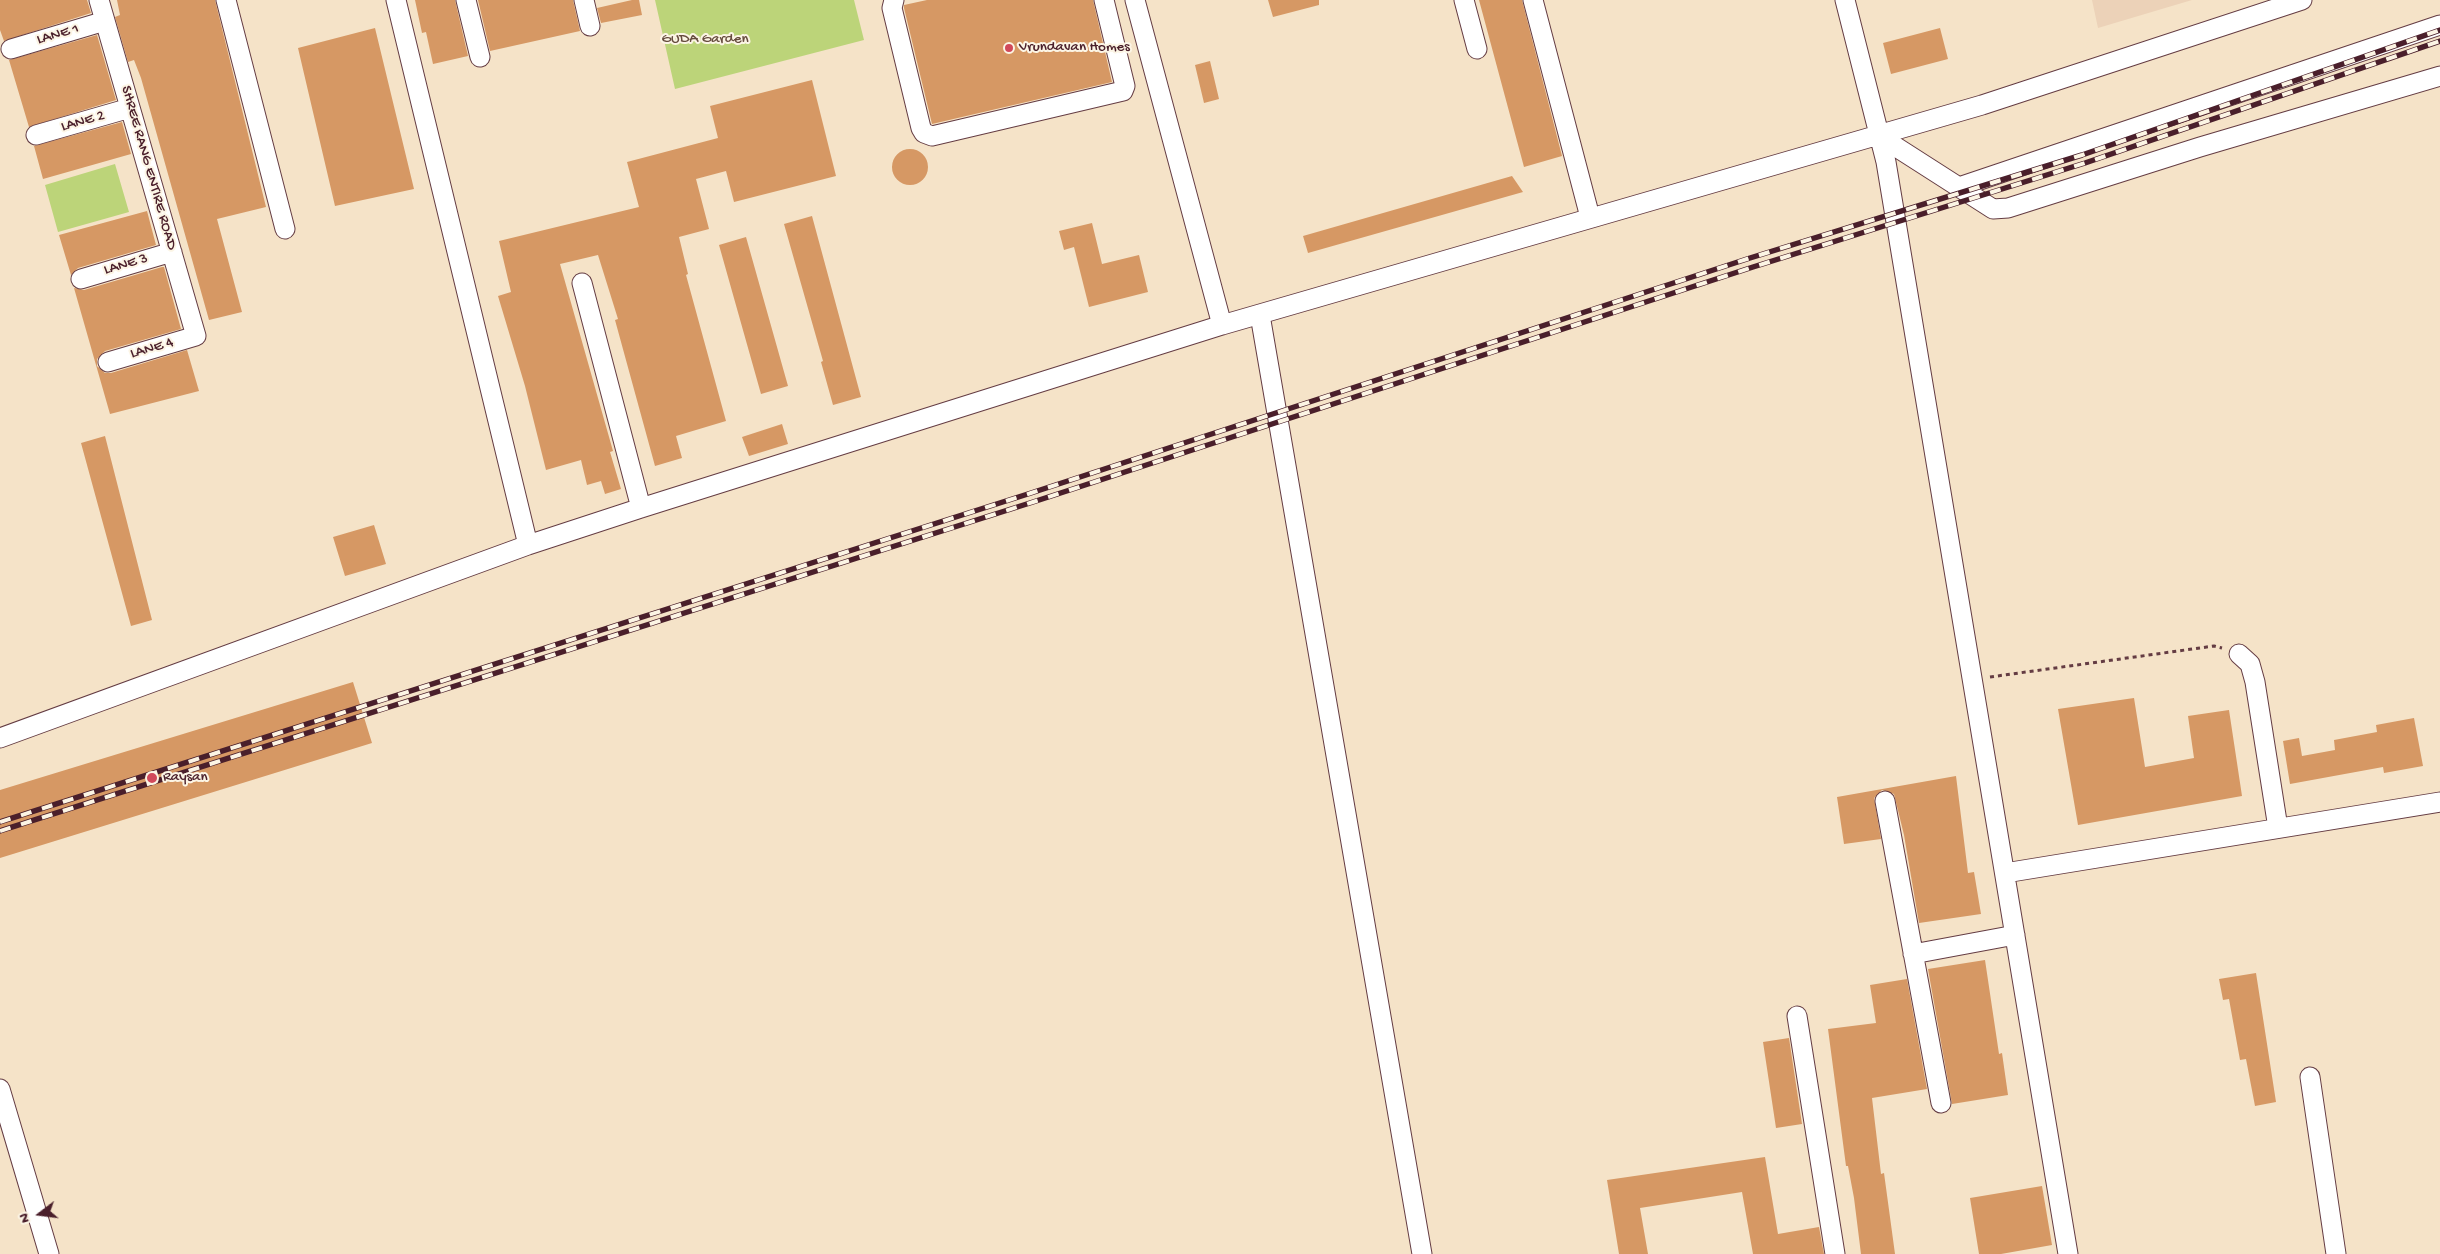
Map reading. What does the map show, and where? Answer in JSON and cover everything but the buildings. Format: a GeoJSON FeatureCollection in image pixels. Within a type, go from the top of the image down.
{"type":"FeatureCollection","features":[{"type":"Feature","properties":{"kind":"street","name":"SHREE RANG ENTIRE ROAD"},"geometry":{"type":"LineString","coordinates":[[99,0],[196,336]]}},
{"type":"Feature","properties":{"kind":"street"},"geometry":{"type":"LineString","coordinates":[[226,0],[285,229]]}},
{"type":"Feature","properties":{"kind":"street"},"geometry":{"type":"LineString","coordinates":[[396,0],[528,546]]}},
{"type":"Feature","properties":{"kind":"street"},"geometry":{"type":"LineString","coordinates":[[466,0],[480,56]]}},
{"type":"Feature","properties":{"kind":"street"},"geometry":{"type":"LineString","coordinates":[[584,0],[590,26]]}},
{"type":"Feature","properties":{"kind":"street"},"geometry":{"type":"LineString","coordinates":[[894,0],[892,8],[921,128],[927,135],[1118,94],[1123,91],[1125,86],[1104,0]]}},
{"type":"Feature","properties":{"kind":"street"},"geometry":{"type":"LineString","coordinates":[[1135,0],[1222,325]]}},
{"type":"Feature","properties":{"kind":"street"},"geometry":{"type":"LineString","coordinates":[[1464,0],[1476,48]]}},
{"type":"Feature","properties":{"kind":"street"},"geometry":{"type":"LineString","coordinates":[[1533,0],[1590,217]]}},
{"type":"Feature","properties":{"kind":"street"},"geometry":{"type":"LineString","coordinates":[[1845,0],[1888,172],[1974,679],[2068,1254]]}},
{"type":"Feature","properties":{"kind":"street"},"geometry":{"type":"LineString","coordinates":[[0,738],[528,546],[641,508],[1222,325],[1424,268],[1590,217],[1880,136],[1992,102],[2302,0]]}},
{"type":"Feature","properties":{"kind":"street","name":"LANE 1"},"geometry":{"type":"LineString","coordinates":[[11,49],[105,22]]}},
{"type":"Feature","properties":{"kind":"street"},"geometry":{"type":"LineString","coordinates":[[1959,187],[2440,25]]}},
{"type":"Feature","properties":{"kind":"street"},"geometry":{"type":"LineString","coordinates":[[1120,64],[1150,56]]}},
{"type":"Feature","properties":{"kind":"street"},"geometry":{"type":"LineString","coordinates":[[1880,136],[1993,209],[2008,208],[2200,147],[2440,76]]}},
{"type":"Feature","properties":{"kind":"street","name":"LANE 2"},"geometry":{"type":"LineString","coordinates":[[36,136],[130,108]]}},
{"type":"Feature","properties":{"kind":"street","name":"LANE 3"},"geometry":{"type":"LineString","coordinates":[[80,279],[172,252]]}},
{"type":"Feature","properties":{"kind":"street"},"geometry":{"type":"LineString","coordinates":[[582,283],[641,508]]}},
{"type":"Feature","properties":{"kind":"street"},"geometry":{"type":"LineString","coordinates":[[1260,315],[1422,1254]]}},
{"type":"Feature","properties":{"kind":"street","name":"LANE 4"},"geometry":{"type":"LineString","coordinates":[[108,362],[196,336]]}},
{"type":"Feature","properties":{"kind":"street"},"geometry":{"type":"LineString","coordinates":[[2239,654],[2250,664],[2255,682],[2278,828]]}},
{"type":"Feature","properties":{"kind":"street"},"geometry":{"type":"LineString","coordinates":[[1886,801],[1941,1103]]}},
{"type":"Feature","properties":{"kind":"street"},"geometry":{"type":"LineString","coordinates":[[2006,873],[2440,802]]}},
{"type":"Feature","properties":{"kind":"street"},"geometry":{"type":"LineString","coordinates":[[1914,954],[2015,935]]}},
{"type":"Feature","properties":{"kind":"street"},"geometry":{"type":"LineString","coordinates":[[1797,1016],[1835,1254]]}},
{"type":"Feature","properties":{"kind":"street"},"geometry":{"type":"LineString","coordinates":[[2310,1077],[2336,1254]]}},
{"type":"Feature","properties":{"kind":"street"},"geometry":{"type":"LineString","coordinates":[[0,1089],[49,1254]]}},
{"type":"Feature","properties":{"kind":"path"},"geometry":{"type":"LineString","coordinates":[[1974,679],[2214,646],[2239,654]]}},
{"type":"Feature","properties":{"kind":"shaded area"},"geometry":{"type":"Polygon","coordinates":[[[2092,0],[2192,0],[2098,28],[2092,0]]]}},
{"type":"Feature","properties":{"kind":"green space","name":"GUDA Garden"},"geometry":{"type":"Polygon","coordinates":[[[655,0],[854,0],[864,40],[675,89],[655,0]]]}},
{"type":"Feature","properties":{"kind":"green space"},"geometry":{"type":"Polygon","coordinates":[[[115,164],[129,212],[58,232],[45,185],[115,164]]]}},
{"type":"Feature","properties":{"kind":"railway"},"geometry":{"type":"LineString","coordinates":[[0,822],[1031,493],[1750,258],[2082,155],[2440,30]]}},
{"type":"Feature","properties":{"kind":"railway"},"geometry":{"type":"LineString","coordinates":[[0,831],[1033,502],[1753,267],[2085,163],[2440,41]]}},
{"type":"Feature","properties":{"kind":"place","name":"Vrundavan Homes"},"geometry":{"type":"Point","coordinates":[1009,48]}},
{"type":"Feature","properties":{"kind":"place","name":"Raysan"},"geometry":{"type":"Point","coordinates":[152,778]}}]}
